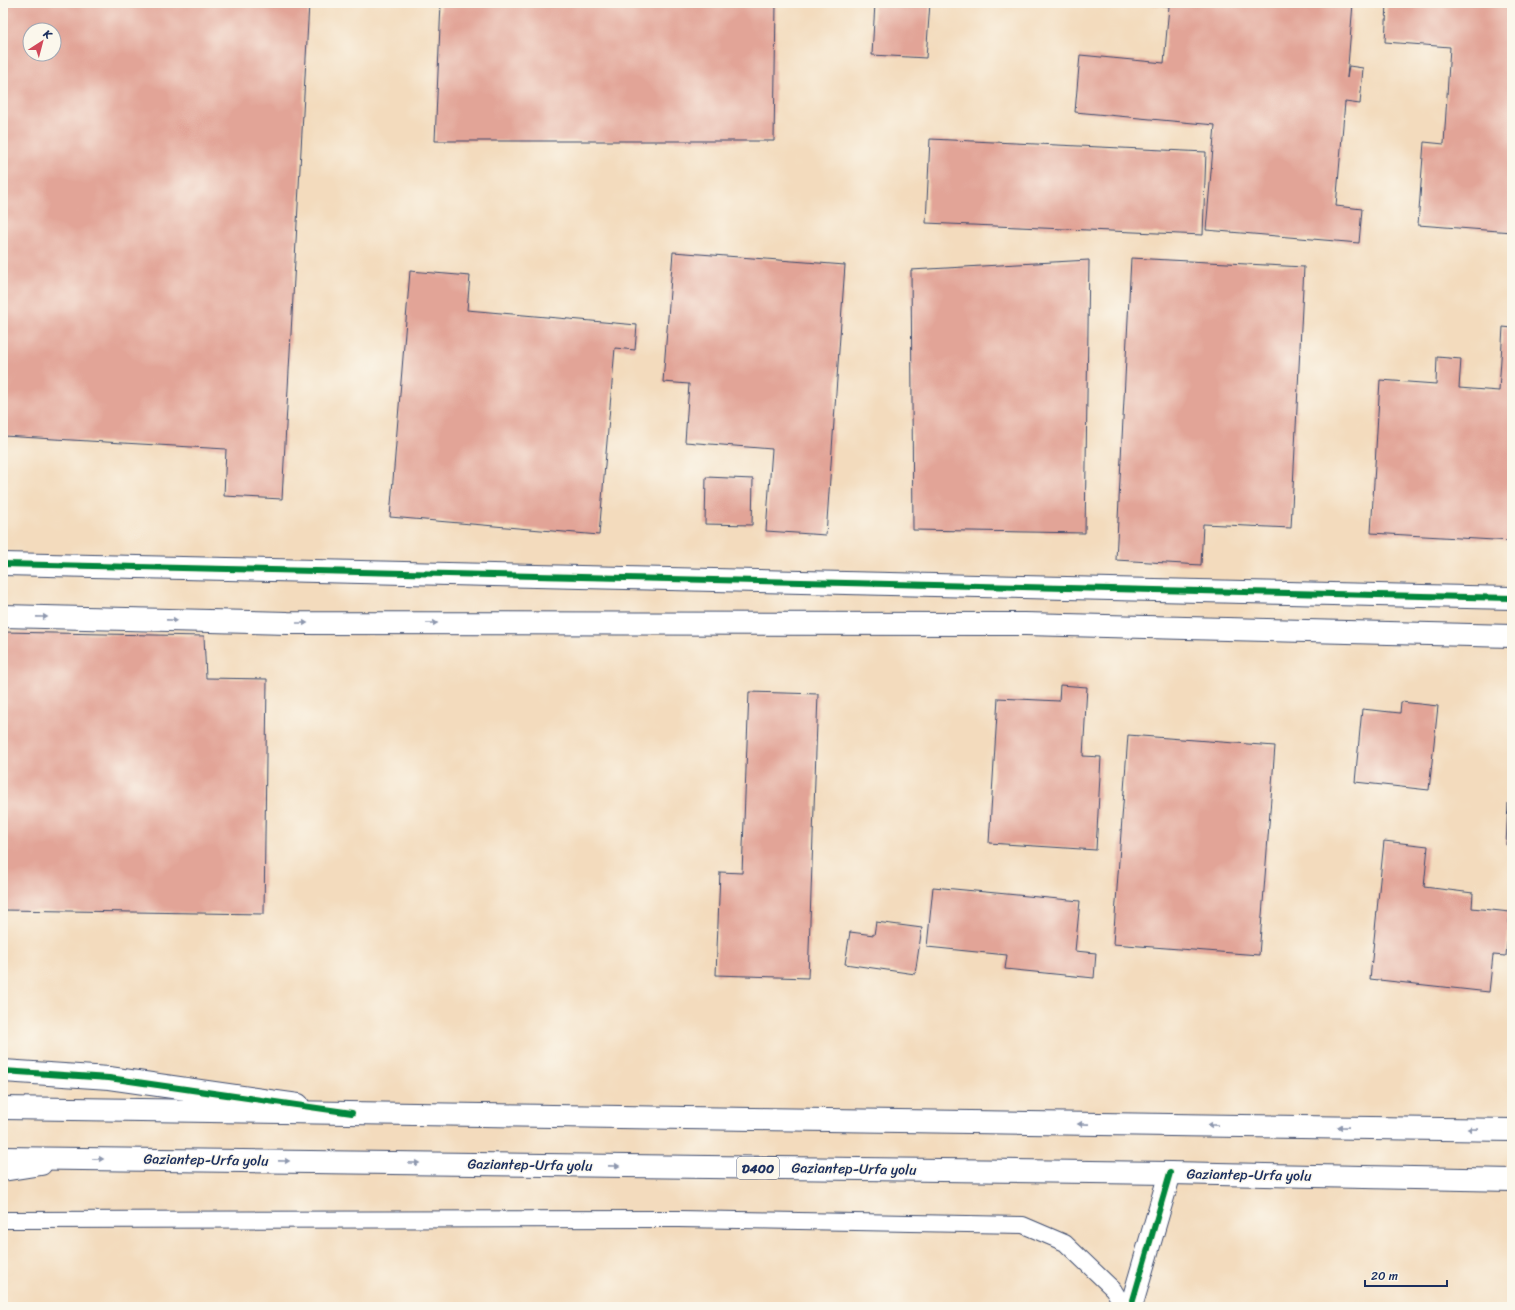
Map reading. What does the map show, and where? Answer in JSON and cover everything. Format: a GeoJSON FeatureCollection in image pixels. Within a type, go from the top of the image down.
{"type":"FeatureCollection","features":[{"type":"Feature","properties":{"kind":"main road"},"geometry":{"type":"LineString","coordinates":[[3,564],[1512,598]]}},
{"type":"Feature","properties":{"kind":"main road"},"geometry":{"type":"LineString","coordinates":[[3,616],[288,623],[1025,624],[1512,636]]}},
{"type":"Feature","properties":{"kind":"main road"},"geometry":{"type":"LineString","coordinates":[[3,1071],[109,1078],[352,1113]]}},
{"type":"Feature","properties":{"kind":"main road"},"geometry":{"type":"LineString","coordinates":[[3,1108],[1512,1130]]}},
{"type":"Feature","properties":{"kind":"main road","name":"Gaziantep-Urfa yolu"},"geometry":{"type":"LineString","coordinates":[[3,1158],[1170,1173],[1512,1180]]}},
{"type":"Feature","properties":{"kind":"main road"},"geometry":{"type":"LineString","coordinates":[[3,1170],[77,1159]]}},
{"type":"Feature","properties":{"kind":"main road"},"geometry":{"type":"LineString","coordinates":[[1131,1307],[1170,1173]]}},
{"type":"Feature","properties":{"kind":"lane"},"geometry":{"type":"LineString","coordinates":[[3,1220],[678,1218],[1023,1225],[1065,1243],[1113,1289],[1124,1307]]}},
{"type":"Feature","properties":{"kind":"building"},"geometry":{"type":"Polygon","coordinates":[[[3,3],[309,3],[282,499],[224,496],[226,449],[3,436],[3,3]]]}},
{"type":"Feature","properties":{"kind":"building"},"geometry":{"type":"Polygon","coordinates":[[[441,3],[776,3],[774,141],[435,141],[441,3]]]}},
{"type":"Feature","properties":{"kind":"building"},"geometry":{"type":"Polygon","coordinates":[[[875,3],[930,3],[926,58],[872,55],[875,3]]]}},
{"type":"Feature","properties":{"kind":"building"},"geometry":{"type":"Polygon","coordinates":[[[1150,3],[1353,3],[1347,78],[1349,66],[1363,68],[1360,104],[1345,102],[1336,206],[1362,209],[1359,243],[1206,230],[1215,125],[1075,112],[1080,55],[1164,63],[1169,6],[1150,5],[1150,3]]]}},
{"type":"Feature","properties":{"kind":"building"},"geometry":{"type":"Polygon","coordinates":[[[1387,3],[1512,3],[1512,232],[1418,225],[1424,142],[1444,144],[1450,47],[1385,42],[1387,3]]]}},
{"type":"Feature","properties":{"kind":"building"},"geometry":{"type":"Polygon","coordinates":[[[930,139],[1206,152],[1203,235],[926,223],[930,139]]]}},
{"type":"Feature","properties":{"kind":"building"},"geometry":{"type":"Polygon","coordinates":[[[673,252],[845,265],[826,535],[766,531],[772,449],[685,442],[689,384],[663,382],[673,252]]]}},
{"type":"Feature","properties":{"kind":"building"},"geometry":{"type":"Polygon","coordinates":[[[1131,258],[1304,267],[1291,528],[1203,524],[1201,565],[1116,560],[1131,258]]]}},
{"type":"Feature","properties":{"kind":"building"},"geometry":{"type":"Polygon","coordinates":[[[1089,260],[1085,533],[913,530],[911,270],[1089,260]]]}},
{"type":"Feature","properties":{"kind":"building"},"geometry":{"type":"Polygon","coordinates":[[[410,271],[470,276],[467,310],[637,325],[635,350],[615,348],[599,535],[390,517],[410,271]]]}},
{"type":"Feature","properties":{"kind":"building"},"geometry":{"type":"Polygon","coordinates":[[[1503,327],[1512,328],[1512,541],[1371,533],[1380,380],[1436,384],[1437,357],[1461,359],[1459,388],[1499,391],[1503,327]]]}},
{"type":"Feature","properties":{"kind":"building"},"geometry":{"type":"Polygon","coordinates":[[[706,477],[753,479],[752,525],[705,524],[706,477]]]}},
{"type":"Feature","properties":{"kind":"building"},"geometry":{"type":"Polygon","coordinates":[[[3,632],[204,636],[206,678],[267,679],[264,914],[3,910],[3,632]]]}},
{"type":"Feature","properties":{"kind":"building"},"geometry":{"type":"Polygon","coordinates":[[[1060,685],[1087,687],[1083,756],[1101,757],[1096,850],[989,843],[998,698],[1059,701],[1060,685]]]}},
{"type":"Feature","properties":{"kind":"building"},"geometry":{"type":"Polygon","coordinates":[[[749,692],[818,694],[808,978],[716,975],[720,872],[742,873],[749,692]]]}},
{"type":"Feature","properties":{"kind":"building"},"geometry":{"type":"Polygon","coordinates":[[[1401,702],[1438,706],[1429,790],[1355,782],[1362,709],[1400,713],[1401,702]]]}},
{"type":"Feature","properties":{"kind":"building"},"geometry":{"type":"Polygon","coordinates":[[[1128,735],[1275,746],[1259,955],[1113,944],[1128,735]]]}},
{"type":"Feature","properties":{"kind":"building"},"geometry":{"type":"Polygon","coordinates":[[[1508,803],[1512,803],[1512,845],[1506,845],[1508,803]]]}},
{"type":"Feature","properties":{"kind":"building"},"geometry":{"type":"Polygon","coordinates":[[[1384,841],[1428,846],[1424,887],[1473,893],[1472,908],[1510,912],[1506,956],[1493,955],[1489,992],[1370,979],[1384,841]]]}},
{"type":"Feature","properties":{"kind":"building"},"geometry":{"type":"Polygon","coordinates":[[[933,887],[1080,901],[1075,951],[1096,953],[1094,978],[1005,969],[1007,955],[927,947],[933,887]]]}},
{"type":"Feature","properties":{"kind":"building"},"geometry":{"type":"Polygon","coordinates":[[[876,922],[922,928],[915,974],[845,964],[850,932],[874,935],[876,922]]]}},
{"type":"Feature","properties":{"kind":"cycle path"},"geometry":{"type":"LineString","coordinates":[[3,564],[1512,598]]}},
{"type":"Feature","properties":{"kind":"cycle path"},"geometry":{"type":"LineString","coordinates":[[3,1071],[109,1078],[352,1113]]}},
{"type":"Feature","properties":{"kind":"cycle path"},"geometry":{"type":"LineString","coordinates":[[1131,1307],[1170,1173]]}}]}
